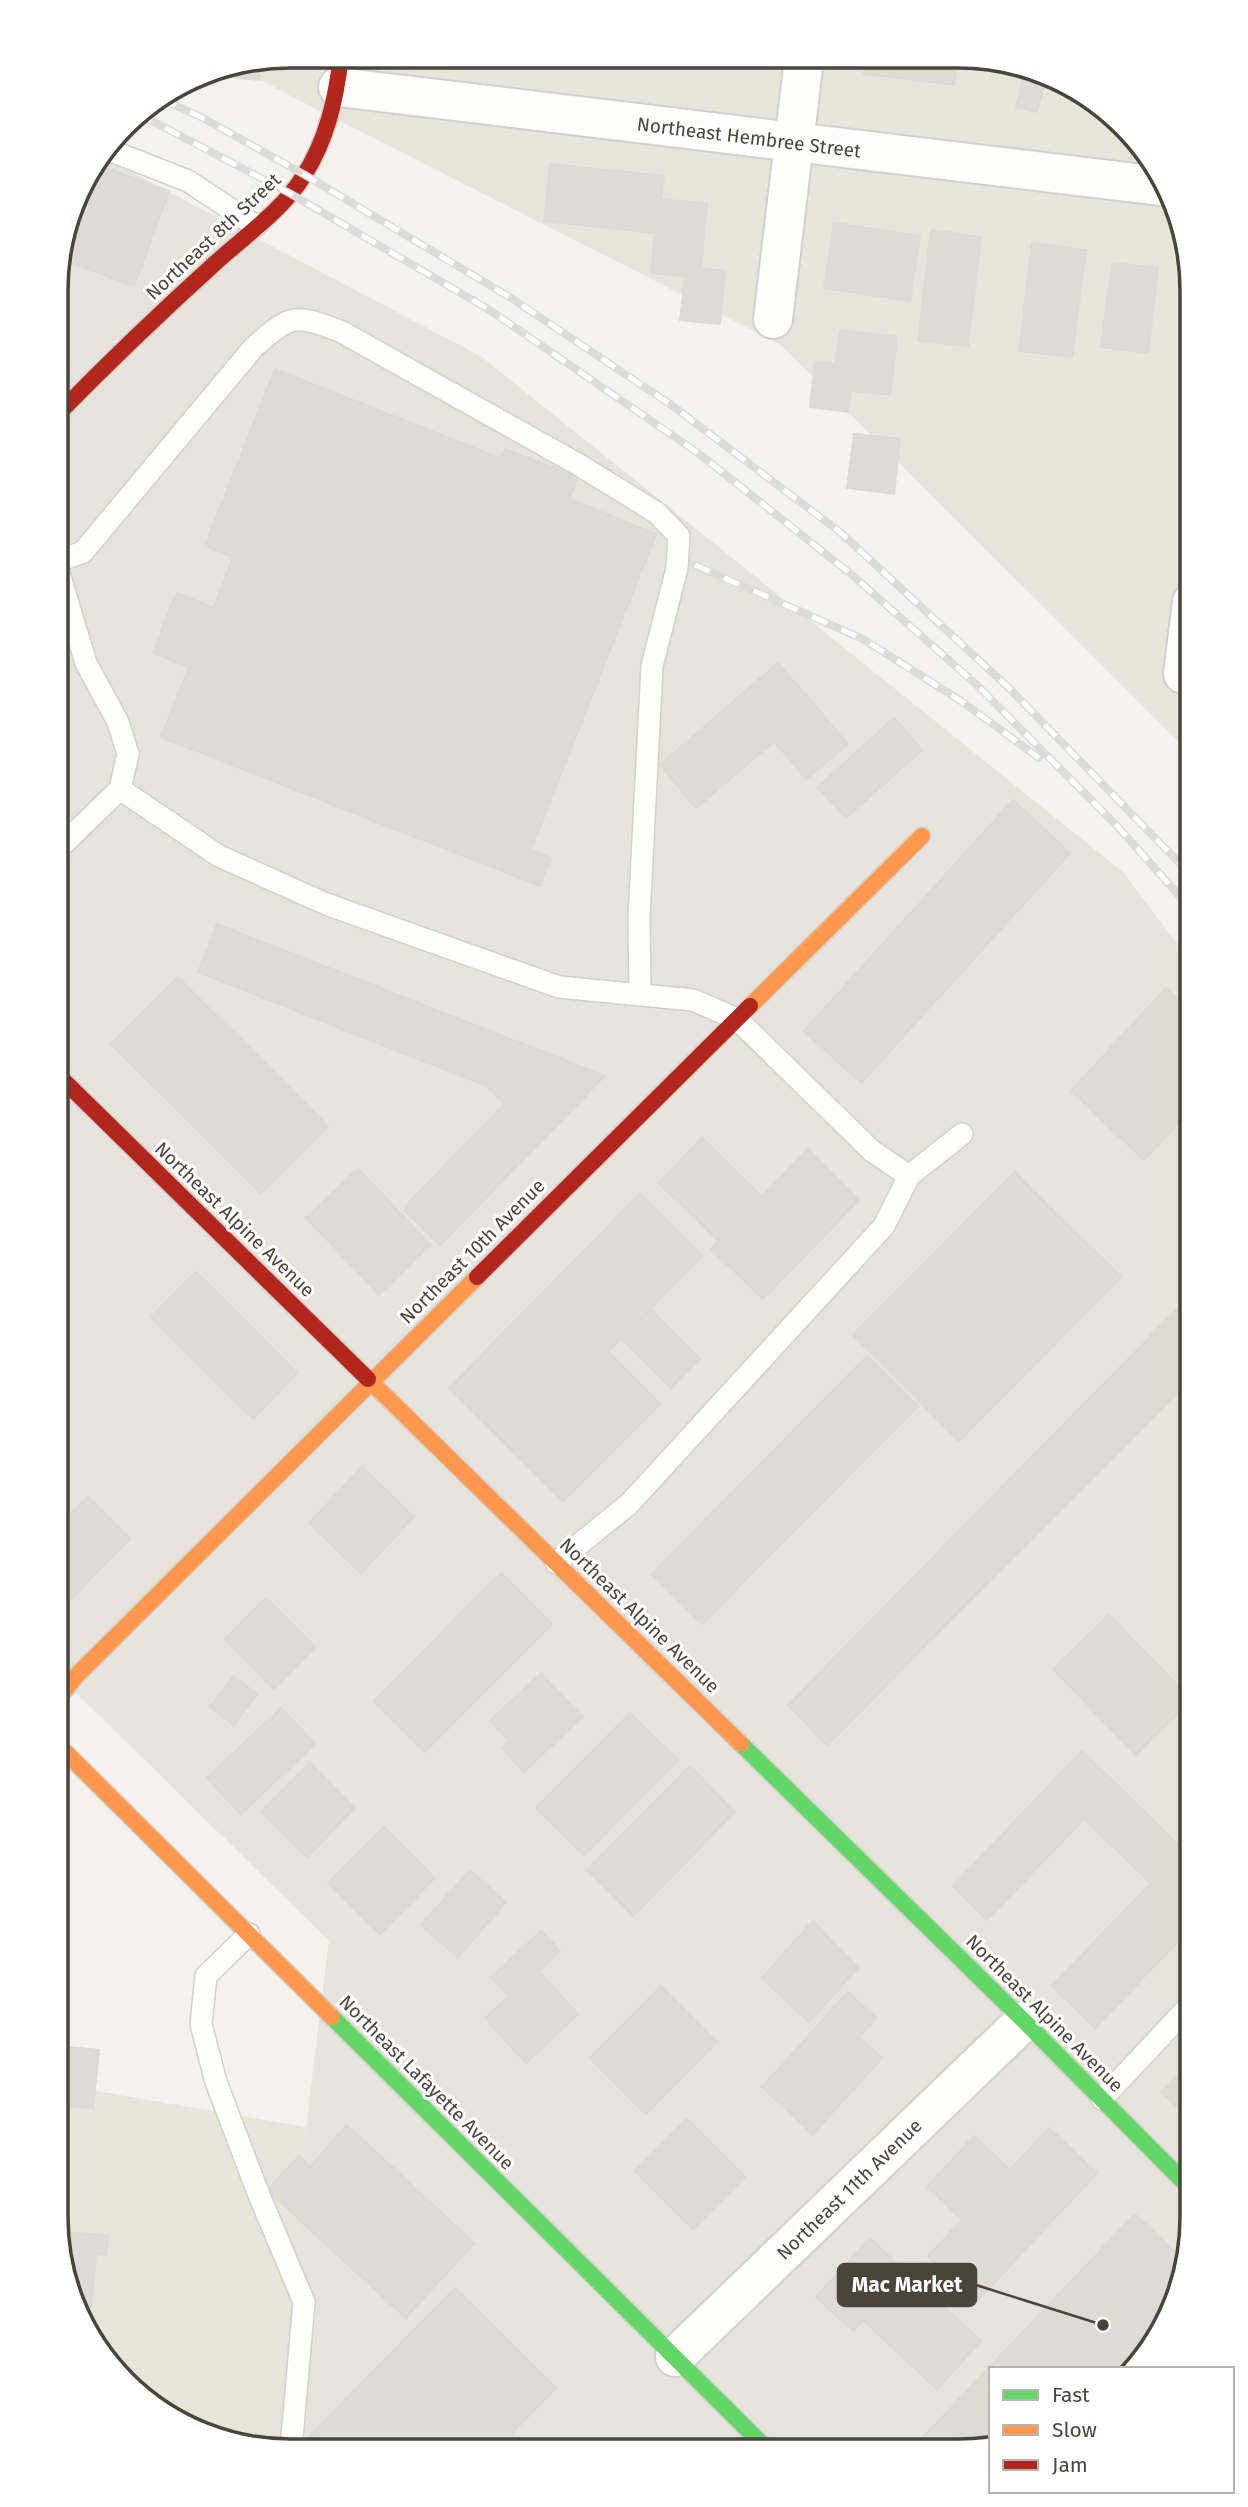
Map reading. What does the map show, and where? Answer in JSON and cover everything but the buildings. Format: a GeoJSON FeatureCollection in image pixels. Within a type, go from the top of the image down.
{"type":"FeatureCollection","features":[{"type":"Feature","properties":{"kind":"street"},"geometry":{"type":"LineString","coordinates":[[773,319],[803,68]]}},
{"type":"Feature","properties":{"kind":"street","name":"Northeast Hembree Street"},"geometry":{"type":"LineString","coordinates":[[340,71],[794,143],[1153,185]]}},
{"type":"Feature","properties":{"kind":"street","name":"Northeast 8th Street"},"geometry":{"type":"LineString","coordinates":[[69,403],[133,338],[291,194],[311,167],[327,132],[340,71]]}},
{"type":"Feature","properties":{"kind":"street","name":"Northeast 10th Avenue"},"geometry":{"type":"LineString","coordinates":[[68,1686],[371,1381],[922,836]]}},
{"type":"Feature","properties":{"kind":"street","name":"Northeast Alpine Avenue"},"geometry":{"type":"LineString","coordinates":[[69,1086],[1024,2021],[1179,2177]]}},
{"type":"Feature","properties":{"kind":"street","name":"Northeast Lafayette Avenue"},"geometry":{"type":"LineString","coordinates":[[68,1754],[756,2439]]}},
{"type":"Feature","properties":{"kind":"street","name":"Northeast 11th Avenue"},"geometry":{"type":"LineString","coordinates":[[675,2357],[1024,2021]]}},
{"type":"Feature","properties":{"kind":"lane"},"geometry":{"type":"LineString","coordinates":[[116,153],[188,181],[256,226]]}},
{"type":"Feature","properties":{"kind":"lane"},"geometry":{"type":"LineString","coordinates":[[69,557],[83,552],[254,347],[283,321],[296,320],[308,320],[342,332],[581,466],[657,513],[679,536],[677,568],[652,666],[639,917],[640,995]]}},
{"type":"Feature","properties":{"kind":"lane"},"geometry":{"type":"LineString","coordinates":[[69,606],[86,663],[118,722],[128,754],[120,789],[69,839]]}},
{"type":"Feature","properties":{"kind":"lane"},"geometry":{"type":"LineString","coordinates":[[120,789],[219,856],[326,904],[559,987],[693,1000],[737,1018],[872,1151],[909,1176]]}},
{"type":"Feature","properties":{"kind":"lane"},"geometry":{"type":"LineString","coordinates":[[556,1563],[629,1504],[884,1226],[909,1176],[962,1134]]}},
{"type":"Feature","properties":{"kind":"lane"},"geometry":{"type":"LineString","coordinates":[[248,1934],[206,1976],[201,2024],[216,2082],[304,2302],[292,2439]]}},
{"type":"Feature","properties":{"kind":"lane"},"geometry":{"type":"LineString","coordinates":[[1102,2099],[1179,2017]]}},
{"type":"Feature","properties":{"kind":"shaded area"},"geometry":{"type":"Polygon","coordinates":[[[957,68],[986,70],[1029,80],[1056,91],[1081,106],[1104,123],[1125,144],[1142,167],[1157,192],[1168,219],[1178,262],[1180,743],[781,345],[246,73],[276,69],[957,68]]]}},
{"type":"Feature","properties":{"kind":"shaded area"},"geometry":{"type":"Polygon","coordinates":[[[110,161],[482,357],[1123,872],[1180,947],[1179,2231],[1175,2260],[1163,2302],[1134,2352],[1121,2367],[989,2367],[989,2436],[972,2438],[277,2438],[306,2127],[329,1941],[68,1685],[69,276],[76,233],[85,205],[110,161]]]}},
{"type":"Feature","properties":{"kind":"shaded area"},"geometry":{"type":"Polygon","coordinates":[[[71,263],[105,284],[69,322],[71,263]]]}},
{"type":"Feature","properties":{"kind":"shaded area"},"geometry":{"type":"Polygon","coordinates":[[[433,1780],[564,1905],[435,2035],[407,2010],[479,1931],[380,1840],[433,1780]]]}},
{"type":"Feature","properties":{"kind":"shaded area"},"geometry":{"type":"Polygon","coordinates":[[[68,2086],[306,2127],[277,2438],[262,2437],[219,2427],[192,2416],[167,2401],[144,2384],[123,2363],[91,2315],[80,2288],[69,2231],[68,2086]]]}},
{"type":"Feature","properties":{"kind":"railway"},"geometry":{"type":"LineString","coordinates":[[171,103],[201,117],[305,175],[511,298],[670,404],[840,532],[1009,688],[1180,863]]}},
{"type":"Feature","properties":{"kind":"railway"},"geometry":{"type":"LineString","coordinates":[[149,119],[291,194],[488,309],[698,453],[851,574],[978,686],[1118,827],[1180,896]]}},
{"type":"Feature","properties":{"kind":"railway"},"geometry":{"type":"LineString","coordinates":[[695,565],[863,639],[961,701],[1039,758]]}},
{"type":"Feature","properties":{"kind":"traffic: fast"},"geometry":{"type":"LineString","coordinates":[[741,1744],[1179,2177]]}},
{"type":"Feature","properties":{"kind":"traffic: fast"},"geometry":{"type":"LineString","coordinates":[[332,2017],[757,2439]]}},
{"type":"Feature","properties":{"kind":"traffic: slow"},"geometry":{"type":"LineString","coordinates":[[750,1006],[922,836]]}},
{"type":"Feature","properties":{"kind":"traffic: slow"},"geometry":{"type":"LineString","coordinates":[[68,1686],[477,1277]]}},
{"type":"Feature","properties":{"kind":"traffic: slow"},"geometry":{"type":"LineString","coordinates":[[368,1379],[741,1744]]}},
{"type":"Feature","properties":{"kind":"traffic: slow"},"geometry":{"type":"LineString","coordinates":[[68,1755],[332,2017]]}},
{"type":"Feature","properties":{"kind":"traffic: jam"},"geometry":{"type":"LineString","coordinates":[[69,403],[153,320],[294,190],[311,163],[324,134],[339,69]]}},
{"type":"Feature","properties":{"kind":"traffic: jam"},"geometry":{"type":"LineString","coordinates":[[477,1277],[750,1006]]}},
{"type":"Feature","properties":{"kind":"traffic: jam"},"geometry":{"type":"LineString","coordinates":[[69,1085],[368,1379]]}},
{"type":"Feature","properties":{"kind":"place","name":"Mac Market"},"geometry":{"type":"Point","coordinates":[1103,2325]}}]}
